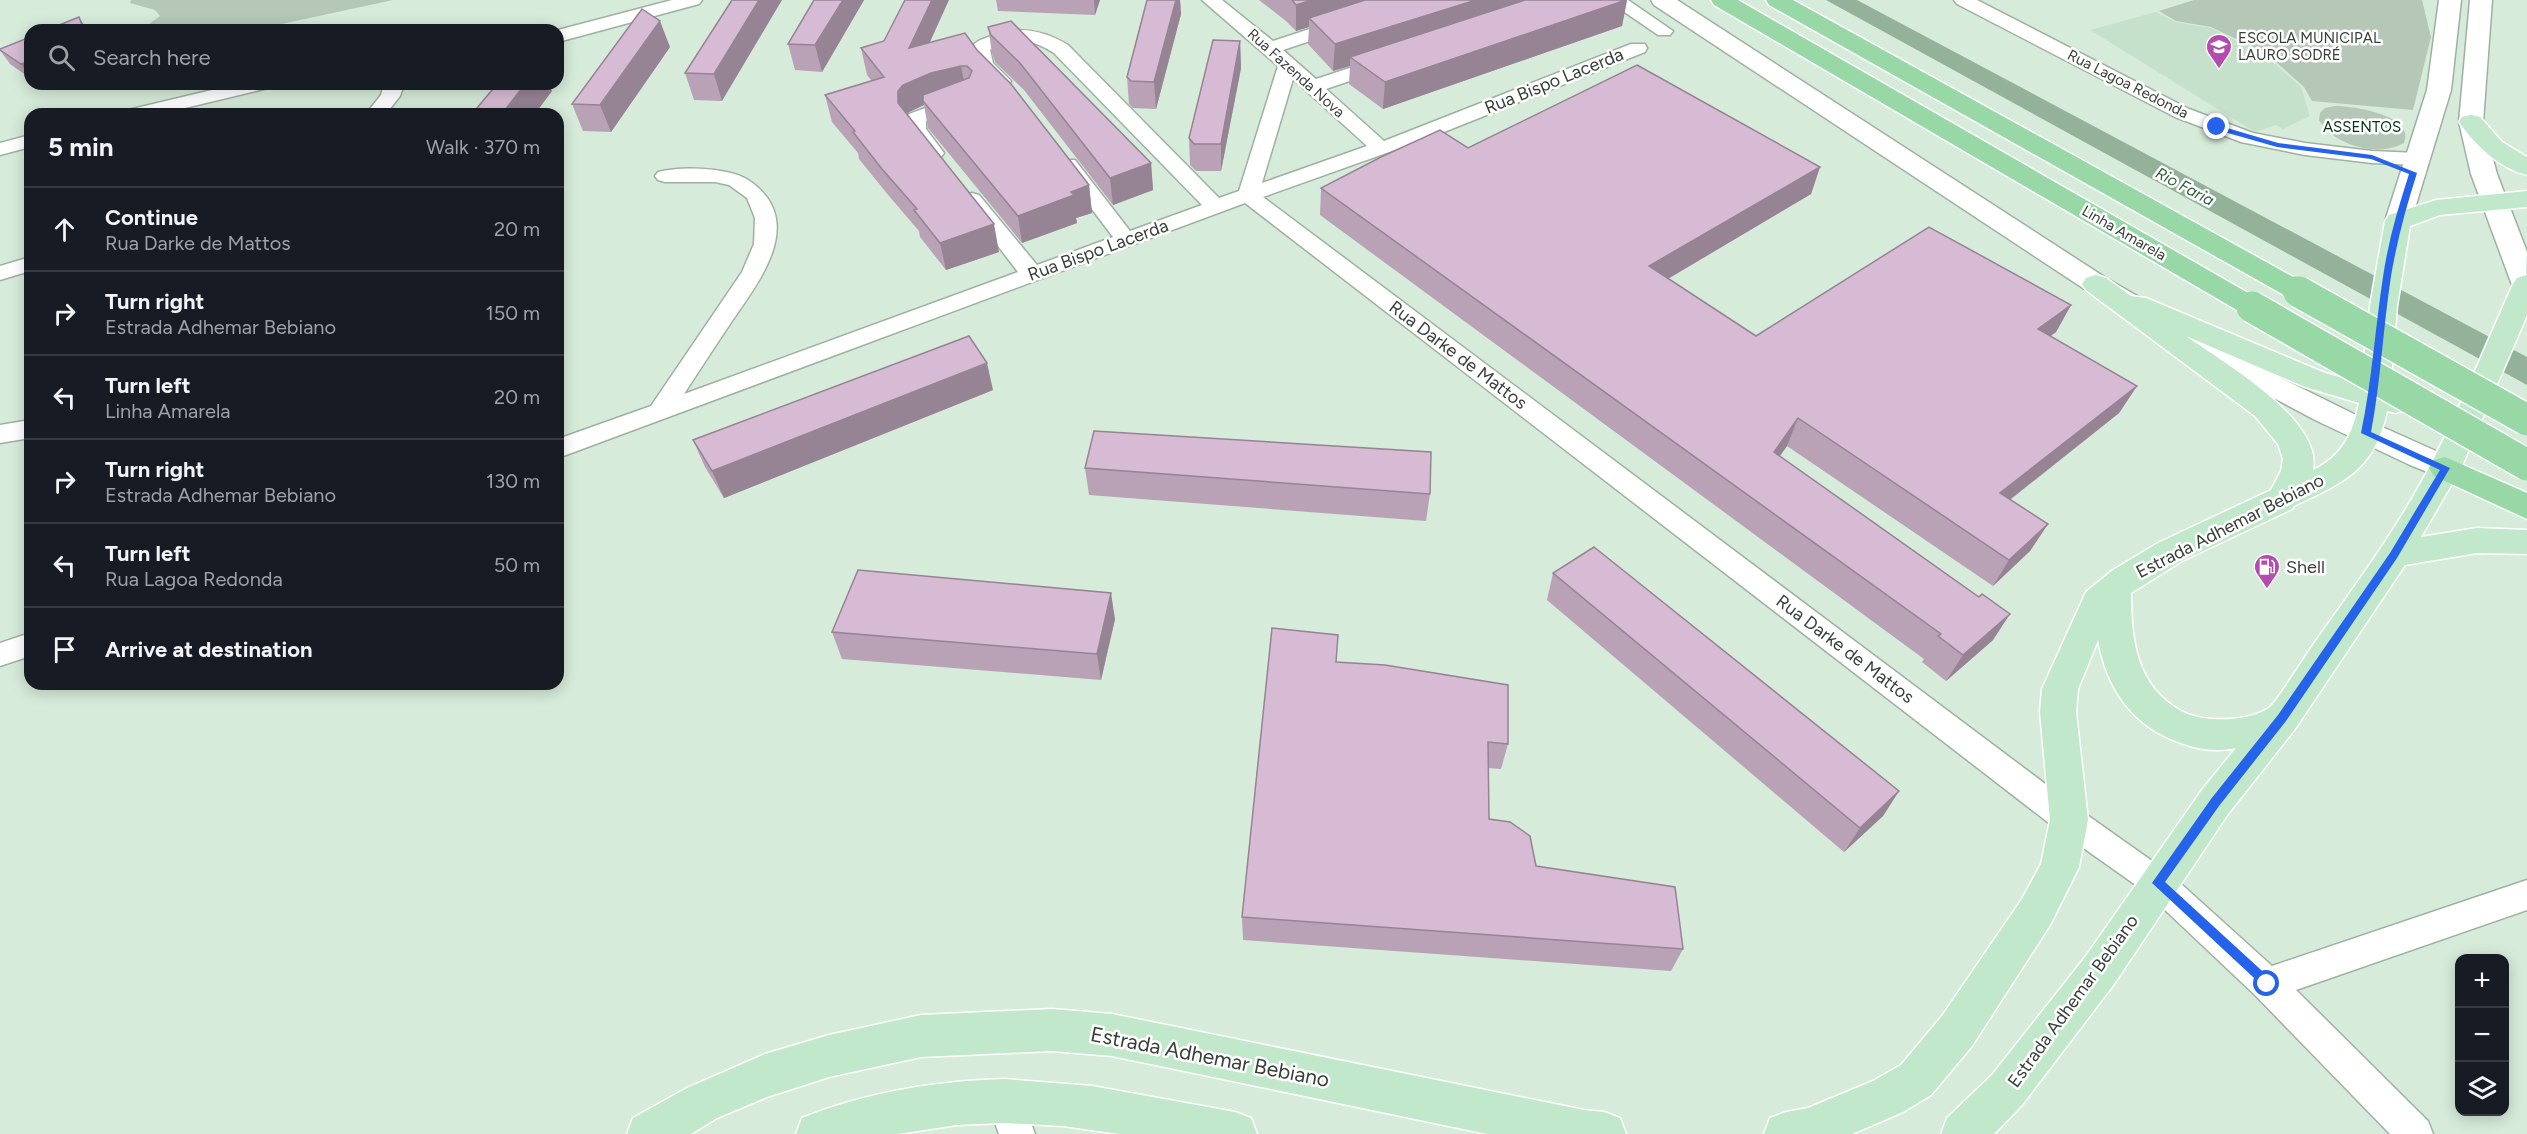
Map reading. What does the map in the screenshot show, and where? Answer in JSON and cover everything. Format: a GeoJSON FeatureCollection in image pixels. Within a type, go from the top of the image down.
{"type":"FeatureCollection","features":[{"type":"Feature","properties":{"kind":"highway","name":"Linha Amarela"},"geometry":{"type":"LineString","coordinates":[[1722,0],[2527,465]]}},
{"type":"Feature","properties":{"kind":"highway","name":"Linha Amarela"},"geometry":{"type":"LineString","coordinates":[[1777,0],[2527,420]]}},
{"type":"Feature","properties":{"kind":"highway"},"geometry":{"type":"LineString","coordinates":[[2445,468],[2527,507]]}},
{"type":"Feature","properties":{"kind":"main road"},"geometry":{"type":"LineString","coordinates":[[1662,0],[2096,284],[2266,410],[2288,435],[2298,454],[2298,468],[2281,501]]}},
{"type":"Feature","properties":{"kind":"main road","name":"Estrada Adhemar Bebiano"},"geometry":{"type":"LineString","coordinates":[[1786,1134],[1808,1130],[1888,1097],[1916,1080],[1957,1031],[2036,912],[2060,867],[2069,820],[2058,712],[2060,689],[2098,601],[2170,552],[2316,484],[2345,466],[2358,448],[2366,433],[2373,398],[2387,277],[2398,221],[2439,90],[2450,0]]}},
{"type":"Feature","properties":{"kind":"main road","name":"Estrada Adhemar Bebiano"},"geometry":{"type":"LineString","coordinates":[[1963,1134],[2007,1090],[2056,1029],[2100,970],[2215,802],[2282,718],[2394,555],[2445,468],[2470,417],[2526,285],[2484,174],[2471,123],[2481,0]]}},
{"type":"Feature","properties":{"kind":"main road"},"geometry":{"type":"LineString","coordinates":[[2471,123],[2493,147],[2527,167]]}},
{"type":"Feature","properties":{"kind":"main road"},"geometry":{"type":"LineString","coordinates":[[2398,221],[2436,208],[2527,199]]}},
{"type":"Feature","properties":{"kind":"main road"},"geometry":{"type":"LineString","coordinates":[[2096,284],[2136,304],[2315,380],[2373,398],[2470,417]]}},
{"type":"Feature","properties":{"kind":"main road"},"geometry":{"type":"LineString","coordinates":[[2136,304],[2255,377],[2366,433],[2445,468]]}},
{"type":"Feature","properties":{"kind":"main road"},"geometry":{"type":"LineString","coordinates":[[2394,555],[2490,540],[2527,542]]}},
{"type":"Feature","properties":{"kind":"main road"},"geometry":{"type":"LineString","coordinates":[[2114,588],[2116,643],[2126,673],[2138,697],[2154,712],[2177,726],[2207,735],[2226,735],[2282,718]]}},
{"type":"Feature","properties":{"kind":"main road","name":"Estrada Adhemar Bebiano"},"geometry":{"type":"LineString","coordinates":[[649,1134],[702,1103],[765,1076],[829,1056],[921,1036],[1052,1030],[1112,1035],[1573,1130],[1604,1134]]}},
{"type":"Feature","properties":{"kind":"main road"},"geometry":{"type":"LineString","coordinates":[[818,1134],[846,1124],[893,1113],[948,1104],[1011,1118],[1077,1107],[1235,1134]]}},
{"type":"Feature","properties":{"kind":"street"},"geometry":{"type":"LineString","coordinates":[[564,34],[693,0]]}},
{"type":"Feature","properties":{"kind":"street"},"geometry":{"type":"LineString","coordinates":[[1616,0],[1664,31]]}},
{"type":"Feature","properties":{"kind":"street","name":"Rua Lagoa Redonda"},"geometry":{"type":"LineString","coordinates":[[1963,0],[2182,112],[2217,127],[2277,145],[2372,157],[2415,166]]}},
{"type":"Feature","properties":{"kind":"street","name":"Rua Fazenda Nova"},"geometry":{"type":"LineString","coordinates":[[1222,2],[1380,148]]}},
{"type":"Feature","properties":{"kind":"street"},"geometry":{"type":"LineString","coordinates":[[1270,48],[1365,17]]}},
{"type":"Feature","properties":{"kind":"street"},"geometry":{"type":"LineString","coordinates":[[1015,95],[985,66],[980,57],[980,48],[997,38],[1026,34],[1046,38],[1061,49],[1216,207]]}},
{"type":"Feature","properties":{"kind":"street","name":"Rua Bispo Lacerda"},"geometry":{"type":"LineString","coordinates":[[564,447],[1248,195],[1427,132],[1638,48]]}},
{"type":"Feature","properties":{"kind":"street"},"geometry":{"type":"LineString","coordinates":[[1312,87],[1401,58]]}},
{"type":"Feature","properties":{"kind":"street"},"geometry":{"type":"LineString","coordinates":[[1248,195],[1288,65]]}},
{"type":"Feature","properties":{"kind":"street"},"geometry":{"type":"LineString","coordinates":[[190,107],[242,90]]}},
{"type":"Feature","properties":{"kind":"street"},"geometry":{"type":"LineString","coordinates":[[381,108],[392,90]]}},
{"type":"Feature","properties":{"kind":"street"},"geometry":{"type":"LineString","coordinates":[[945,166],[916,130],[916,118],[965,99]]}},
{"type":"Feature","properties":{"kind":"street"},"geometry":{"type":"LineString","coordinates":[[0,149],[24,143]]}},
{"type":"Feature","properties":{"kind":"street"},"geometry":{"type":"LineString","coordinates":[[1056,149],[1126,240]]}},
{"type":"Feature","properties":{"kind":"street"},"geometry":{"type":"LineString","coordinates":[[659,412],[753,273],[765,244],[766,218],[756,195],[736,180],[715,176],[665,176]]}},
{"type":"Feature","properties":{"kind":"street"},"geometry":{"type":"LineString","coordinates":[[959,184],[1032,274]]}},
{"type":"Feature","properties":{"kind":"street","name":"Rua Darke de Mattos"},"geometry":{"type":"LineString","coordinates":[[1248,195],[2069,820],[2158,883],[2267,984],[2415,1134]]}},
{"type":"Feature","properties":{"kind":"street"},"geometry":{"type":"LineString","coordinates":[[0,273],[24,266]]}},
{"type":"Feature","properties":{"kind":"street"},"geometry":{"type":"LineString","coordinates":[[0,434],[24,430]]}},
{"type":"Feature","properties":{"kind":"street"},"geometry":{"type":"LineString","coordinates":[[0,655],[24,646]]}},
{"type":"Feature","properties":{"kind":"street"},"geometry":{"type":"LineString","coordinates":[[2267,984],[2527,895]]}},
{"type":"Feature","properties":{"kind":"shaded area","name":"ESCOLA MUNICIPAL LAURO SODRÉ"},"geometry":{"type":"Polygon","coordinates":[[[2156,12],[2175,22],[2211,28],[2264,54],[2301,87],[2310,116],[2283,129],[2276,125],[2255,132],[2090,30],[2156,12]]]}},
{"type":"Feature","properties":{"kind":"green space"},"geometry":{"type":"Polygon","coordinates":[[[131,0],[393,0],[282,24],[149,24],[160,16],[155,10],[130,3],[131,0]]]}},
{"type":"Feature","properties":{"kind":"green space"},"geometry":{"type":"Polygon","coordinates":[[[2194,0],[2422,0],[2431,37],[2413,110],[2312,101],[2304,87],[2266,53],[2211,27],[2176,21],[2159,11],[2194,0]]]}},
{"type":"Feature","properties":{"kind":"green space","name":"ASSENTOS"},"geometry":{"type":"Polygon","coordinates":[[[2335,106],[2368,110],[2392,119],[2405,133],[2404,143],[2382,149],[2369,149],[2345,142],[2326,129],[2319,120],[2320,113],[2325,108],[2335,106]]]}},
{"type":"Feature","properties":{"kind":"water","name":"Rio Faria"},"geometry":{"type":"Polygon","coordinates":[[[1826,0],[1857,0],[2527,357],[2527,385],[1826,0]]]}},
{"type":"Feature","properties":{"kind":"building"},"geometry":{"type":"Polygon","coordinates":[[[732,0],[759,0],[714,74],[685,73],[732,0]]]}},
{"type":"Feature","properties":{"kind":"building"},"geometry":{"type":"Polygon","coordinates":[[[814,0],[843,0],[815,45],[788,44],[814,0]]]}},
{"type":"Feature","properties":{"kind":"building"},"geometry":{"type":"Polygon","coordinates":[[[905,0],[932,0],[909,48],[965,33],[977,50],[1011,84],[1089,185],[1071,192],[1074,195],[1018,216],[923,101],[923,95],[969,78],[972,71],[967,66],[961,66],[931,73],[903,85],[898,91],[898,103],[994,224],[940,243],[914,210],[917,209],[882,169],[825,95],[884,77],[861,48],[884,41],[905,0]]]}},
{"type":"Feature","properties":{"kind":"building"},"geometry":{"type":"Polygon","coordinates":[[[1147,0],[1176,0],[1154,82],[1131,81],[1127,77],[1147,0]]]}},
{"type":"Feature","properties":{"kind":"building"},"geometry":{"type":"Polygon","coordinates":[[[1292,0],[1312,0],[1296,5],[1292,0]]]}},
{"type":"Feature","properties":{"kind":"building"},"geometry":{"type":"Polygon","coordinates":[[[1365,0],[1476,0],[1335,44],[1309,18],[1365,0]]]}},
{"type":"Feature","properties":{"kind":"building"},"geometry":{"type":"Polygon","coordinates":[[[1525,0],[1626,0],[1385,82],[1350,57],[1525,0]]]}},
{"type":"Feature","properties":{"kind":"building"},"geometry":{"type":"Polygon","coordinates":[[[642,9],[660,21],[600,105],[572,104],[642,9]]]}},
{"type":"Feature","properties":{"kind":"building"},"geometry":{"type":"Polygon","coordinates":[[[79,17],[82,24],[62,24],[79,17]]]}},
{"type":"Feature","properties":{"kind":"building"},"geometry":{"type":"Polygon","coordinates":[[[1011,21],[1151,163],[1110,178],[1020,63],[991,35],[988,27],[1011,21]]]}},
{"type":"Feature","properties":{"kind":"building"},"geometry":{"type":"Polygon","coordinates":[[[24,39],[24,63],[21,64],[0,49],[24,39]]]}},
{"type":"Feature","properties":{"kind":"building"},"geometry":{"type":"Polygon","coordinates":[[[1213,40],[1240,41],[1221,144],[1194,144],[1189,138],[1213,40]]]}},
{"type":"Feature","properties":{"kind":"building"},"geometry":{"type":"Polygon","coordinates":[[[1637,65],[1820,167],[1649,266],[1756,336],[1929,227],[2071,305],[2038,329],[2137,386],[2000,493],[2048,524],[2009,560],[1798,418],[1774,452],[1979,597],[1982,594],[2010,614],[1963,655],[1938,636],[1941,634],[1321,188],[1440,130],[1468,148],[1637,65]]]}},
{"type":"Feature","properties":{"kind":"building"},"geometry":{"type":"Polygon","coordinates":[[[492,90],[520,90],[507,108],[477,108],[492,90]]]}},
{"type":"Feature","properties":{"kind":"building"},"geometry":{"type":"Polygon","coordinates":[[[969,336],[987,363],[712,471],[693,440],[969,336]]]}},
{"type":"Feature","properties":{"kind":"building"},"geometry":{"type":"Polygon","coordinates":[[[1094,431],[1431,452],[1430,494],[1085,468],[1094,431]]]}},
{"type":"Feature","properties":{"kind":"building"},"geometry":{"type":"Polygon","coordinates":[[[1594,547],[1899,791],[1860,828],[1553,573],[1594,547]]]}},
{"type":"Feature","properties":{"kind":"building"},"geometry":{"type":"Polygon","coordinates":[[[858,570],[1111,593],[1097,654],[832,632],[858,570]]]}},
{"type":"Feature","properties":{"kind":"building"},"geometry":{"type":"Polygon","coordinates":[[[1272,628],[1338,635],[1336,662],[1385,665],[1508,685],[1508,744],[1488,742],[1489,819],[1510,822],[1530,836],[1536,866],[1675,887],[1683,949],[1242,917],[1272,628]]]}},
{"type":"Feature","properties":{"kind":"place","name":"ESCOLA MUNICIPAL LAURO SODRÉ"},"geometry":{"type":"Point","coordinates":[2219,70]}},
{"type":"Feature","properties":{"kind":"place","name":"Shell"},"geometry":{"type":"Point","coordinates":[2267,590]}},
{"type":"Feature","properties":{"kind":"route"},"geometry":{"type":"LineString","coordinates":[[2217,127],[2277,145],[2372,157],[2413,173],[2398,221],[2387,277],[2373,398],[2366,433],[2445,468],[2394,555],[2282,718],[2215,802],[2158,883],[2267,984]]}}]}
